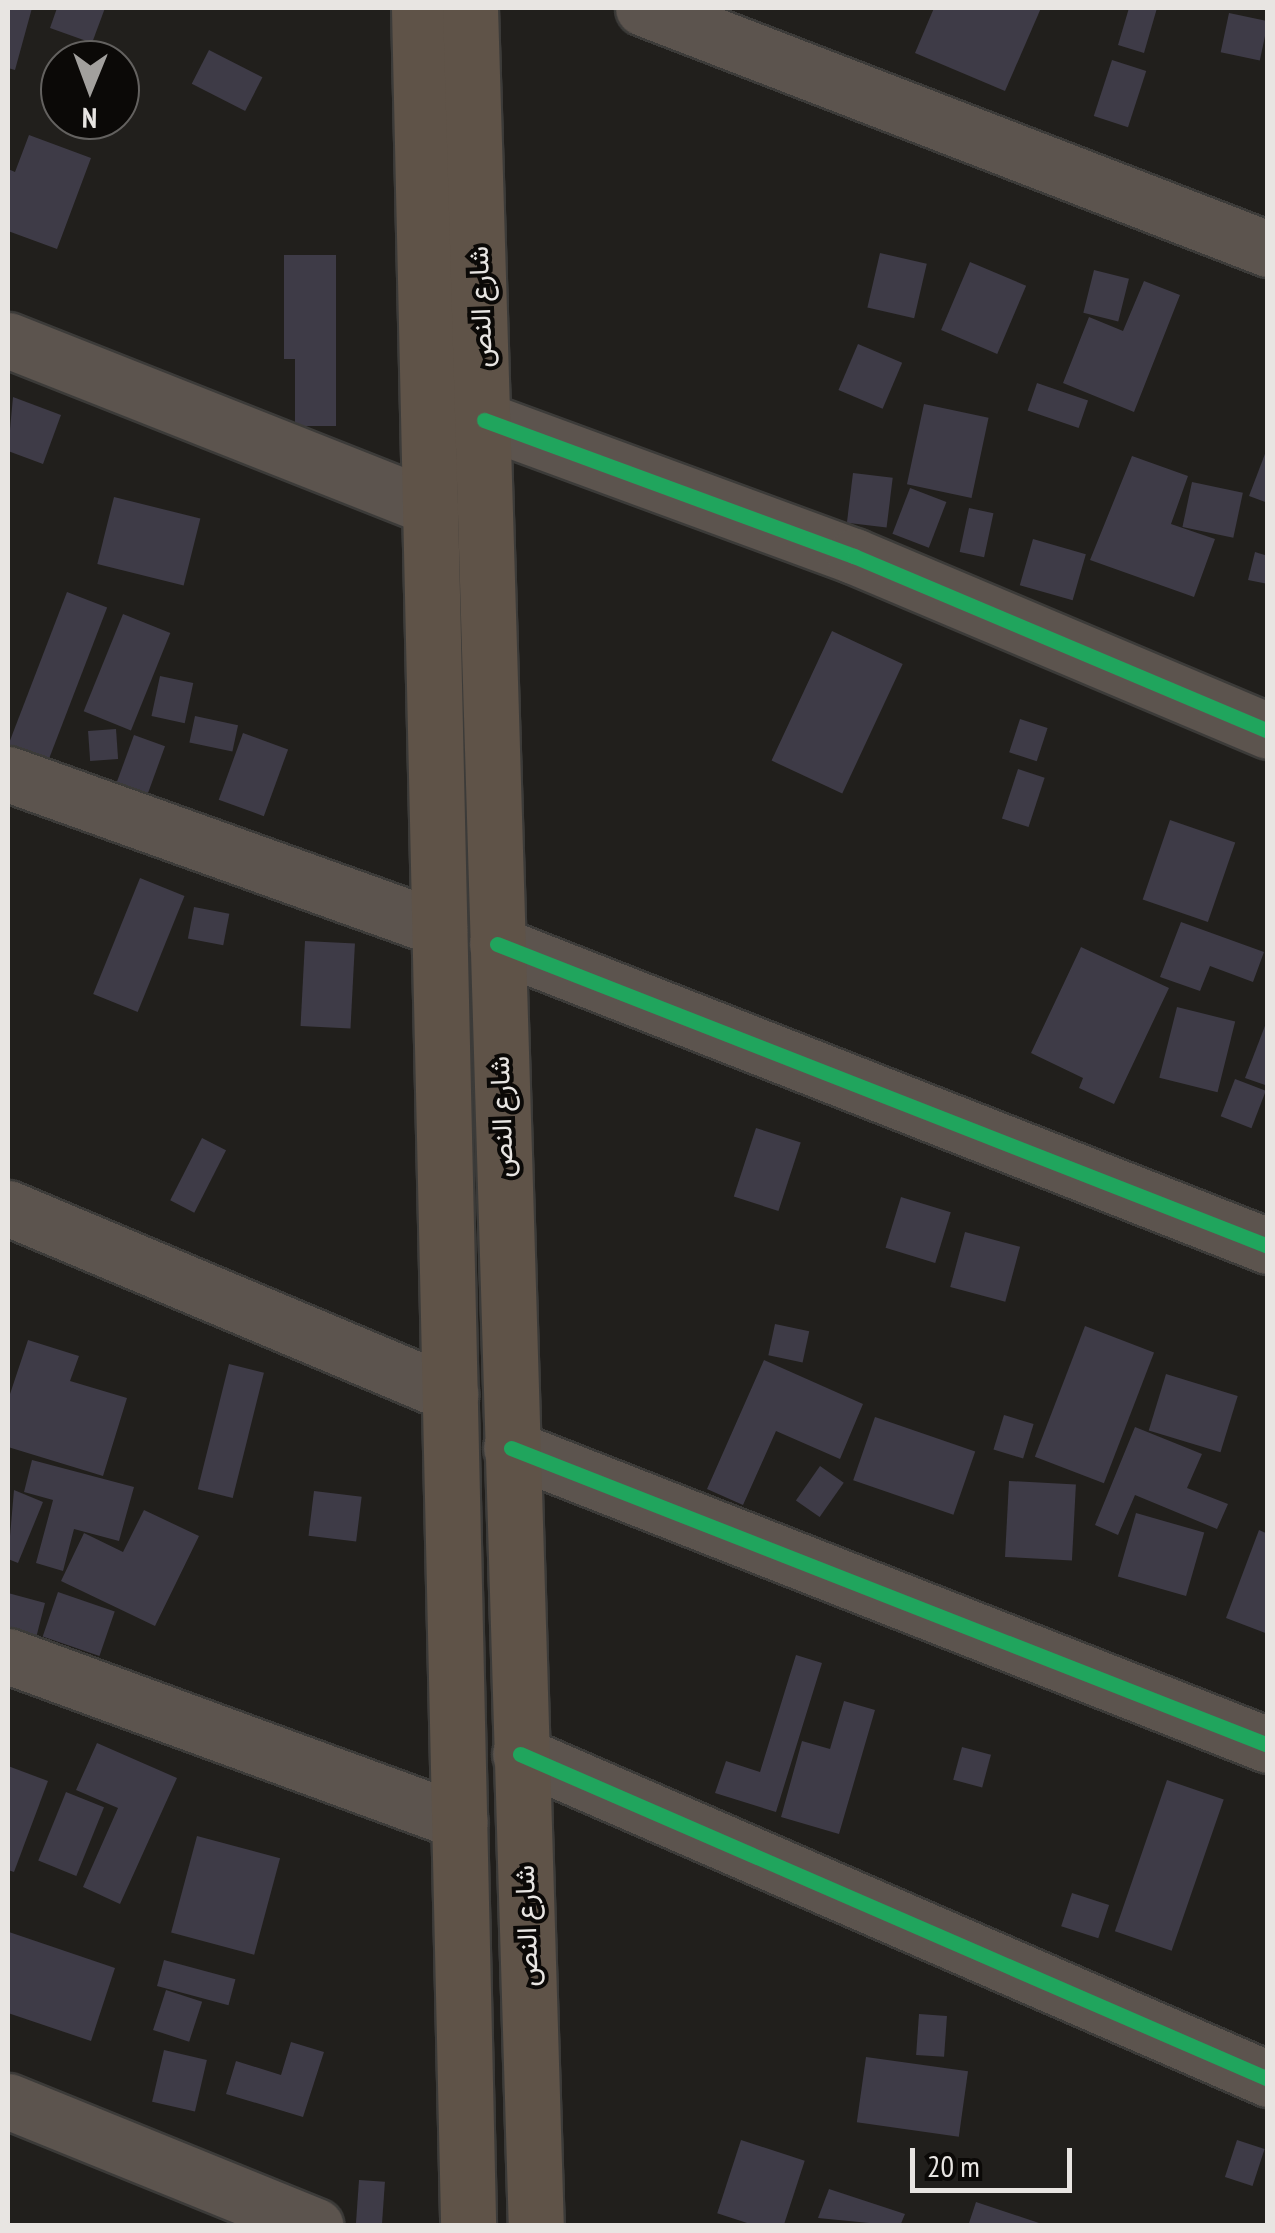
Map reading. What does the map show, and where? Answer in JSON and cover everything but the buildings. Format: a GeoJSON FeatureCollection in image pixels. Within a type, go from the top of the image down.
{"type":"FeatureCollection","features":[{"type":"Feature","properties":{"kind":"main road","name":"شارع النص"},"geometry":{"type":"LineString","coordinates":[[419,8],[468,2226]]}},
{"type":"Feature","properties":{"kind":"main road","name":"شارع النص"},"geometry":{"type":"LineString","coordinates":[[470,8],[536,2226]]}},
{"type":"Feature","properties":{"kind":"street"},"geometry":{"type":"LineString","coordinates":[[643,8],[1268,249]]}},
{"type":"Feature","properties":{"kind":"street"},"geometry":{"type":"LineString","coordinates":[[8,340],[428,506]]}},
{"type":"Feature","properties":{"kind":"street"},"geometry":{"type":"LineString","coordinates":[[484,420],[854,556],[1268,731]]}},
{"type":"Feature","properties":{"kind":"street"},"geometry":{"type":"LineString","coordinates":[[8,774],[439,928]]}},
{"type":"Feature","properties":{"kind":"street"},"geometry":{"type":"LineString","coordinates":[[497,944],[1268,1246]]}},
{"type":"Feature","properties":{"kind":"street"},"geometry":{"type":"LineString","coordinates":[[8,1208],[450,1394]]}},
{"type":"Feature","properties":{"kind":"street"},"geometry":{"type":"LineString","coordinates":[[511,1448],[1268,1745]]}},
{"type":"Feature","properties":{"kind":"street"},"geometry":{"type":"LineString","coordinates":[[8,1656],[460,1821]]}},
{"type":"Feature","properties":{"kind":"street"},"geometry":{"type":"LineString","coordinates":[[520,1754],[1268,2079]]}},
{"type":"Feature","properties":{"kind":"street"},"geometry":{"type":"LineString","coordinates":[[8,2101],[316,2226]]}},
{"type":"Feature","properties":{"kind":"cycle path"},"geometry":{"type":"LineString","coordinates":[[484,420],[854,556],[1268,731]]}},
{"type":"Feature","properties":{"kind":"cycle path"},"geometry":{"type":"LineString","coordinates":[[497,944],[1268,1246]]}},
{"type":"Feature","properties":{"kind":"cycle path"},"geometry":{"type":"LineString","coordinates":[[511,1448],[1268,1745]]}},
{"type":"Feature","properties":{"kind":"cycle path"},"geometry":{"type":"LineString","coordinates":[[520,1754],[1268,2079]]}}]}
